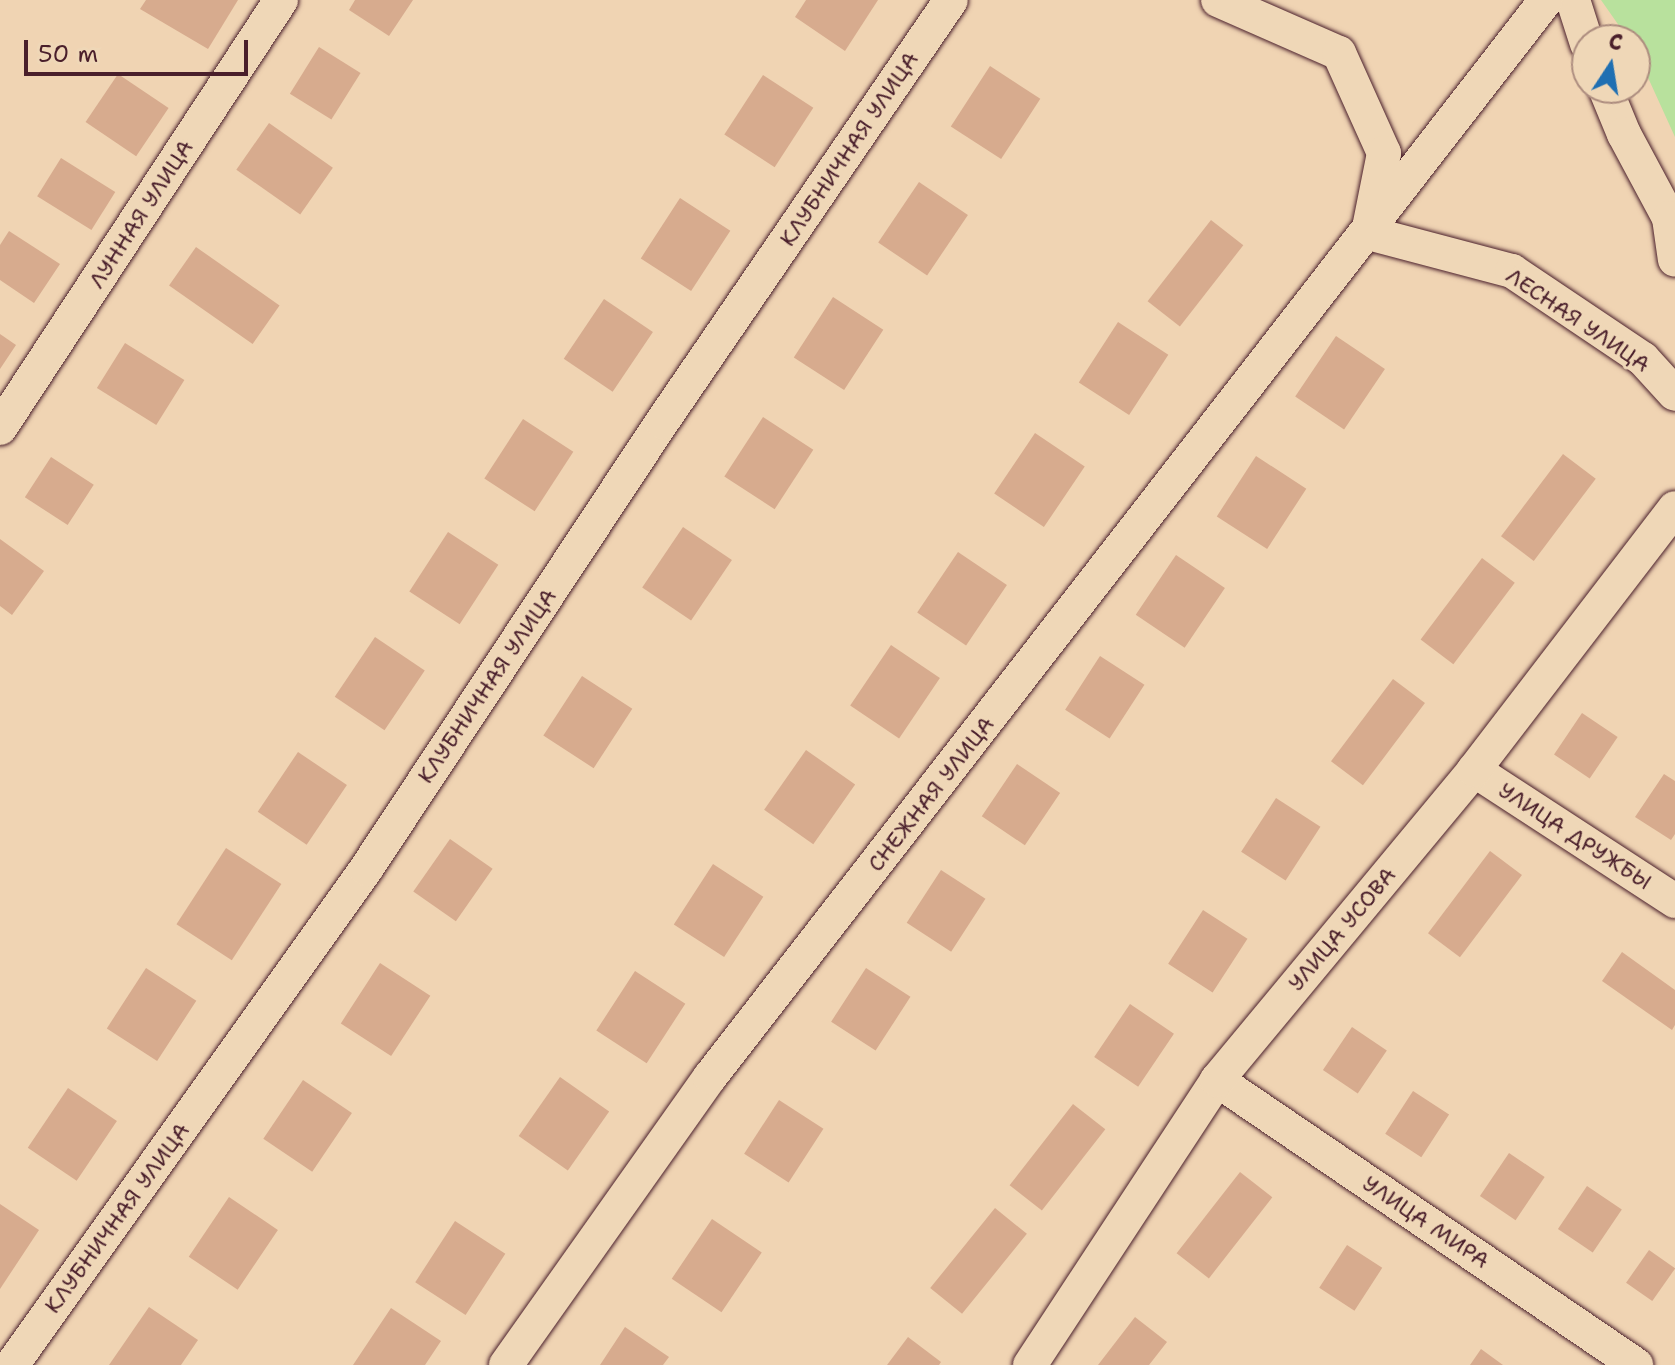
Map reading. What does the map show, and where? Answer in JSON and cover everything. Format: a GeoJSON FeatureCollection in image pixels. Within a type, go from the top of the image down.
{"type":"FeatureCollection","features":[{"type":"Feature","properties":{"kind":"street","name":"ЛУННАЯ УЛИЦА"},"geometry":{"type":"LineString","coordinates":[[0,428],[281,0]]}},
{"type":"Feature","properties":{"kind":"street","name":"КЛУБНИЧНАЯ УЛИЦА"},"geometry":{"type":"LineString","coordinates":[[12,1365],[366,869],[662,422],[951,0]]}},
{"type":"Feature","properties":{"kind":"street"},"geometry":{"type":"LineString","coordinates":[[1218,0],[1339,53],[1384,153],[1368,233]]}},
{"type":"Feature","properties":{"kind":"street","name":"СНЕЖНАЯ УЛИЦА"},"geometry":{"type":"LineString","coordinates":[[506,1365],[710,1077],[1546,0]]}},
{"type":"Feature","properties":{"kind":"street"},"geometry":{"type":"LineString","coordinates":[[1573,0],[1581,24]]}},
{"type":"Feature","properties":{"kind":"street"},"geometry":{"type":"LineString","coordinates":[[1612,104],[1624,134],[1669,218],[1675,260]]}},
{"type":"Feature","properties":{"kind":"street","name":"ЛЕСНАЯ УЛИЦА"},"geometry":{"type":"LineString","coordinates":[[1368,233],[1512,271],[1643,359],[1675,394]]}},
{"type":"Feature","properties":{"kind":"street","name":"УЛИЦА УСОВА"},"geometry":{"type":"LineString","coordinates":[[1030,1365],[1217,1080],[1474,770],[1675,508]]}},
{"type":"Feature","properties":{"kind":"street","name":"УЛИЦА ДРУЖБЫ"},"geometry":{"type":"LineString","coordinates":[[1474,770],[1675,901]]}},
{"type":"Feature","properties":{"kind":"street","name":"УЛИЦА МИРА"},"geometry":{"type":"LineString","coordinates":[[1217,1080],[1636,1365]]}},
{"type":"Feature","properties":{"kind":"green space"},"geometry":{"type":"Polygon","coordinates":[[[1601,0],[1675,0],[1675,137],[1651,84],[1651,24],[1618,24],[1601,0]]]}},
{"type":"Feature","properties":{"kind":"building"},"geometry":{"type":"Polygon","coordinates":[[[146,0],[238,0],[208,49],[140,9],[146,0]]]}},
{"type":"Feature","properties":{"kind":"building"},"geometry":{"type":"Polygon","coordinates":[[[355,0],[413,0],[389,36],[349,10],[355,0]]]}},
{"type":"Feature","properties":{"kind":"building"},"geometry":{"type":"Polygon","coordinates":[[[806,0],[878,0],[845,51],[795,17],[806,0]]]}},
{"type":"Feature","properties":{"kind":"building"},"geometry":{"type":"Polygon","coordinates":[[[319,47],[361,73],[331,120],[290,94],[319,47]]]}},
{"type":"Feature","properties":{"kind":"building"},"geometry":{"type":"Polygon","coordinates":[[[990,66],[1040,99],[1001,159],[951,126],[990,66]]]}},
{"type":"Feature","properties":{"kind":"building"},"geometry":{"type":"Polygon","coordinates":[[[118,74],[169,108],[136,156],[86,122],[118,74]]]}},
{"type":"Feature","properties":{"kind":"building"},"geometry":{"type":"Polygon","coordinates":[[[763,75],[813,108],[775,167],[724,135],[763,75]]]}},
{"type":"Feature","properties":{"kind":"building"},"geometry":{"type":"Polygon","coordinates":[[[269,123],[333,168],[300,214],[236,170],[269,123]]]}},
{"type":"Feature","properties":{"kind":"building"},"geometry":{"type":"Polygon","coordinates":[[[61,158],[115,192],[91,230],[37,196],[61,158]]]}},
{"type":"Feature","properties":{"kind":"building"},"geometry":{"type":"Polygon","coordinates":[[[919,182],[968,215],[927,276],[878,243],[919,182]]]}},
{"type":"Feature","properties":{"kind":"building"},"geometry":{"type":"Polygon","coordinates":[[[680,198],[730,231],[691,291],[641,258],[680,198]]]}},
{"type":"Feature","properties":{"kind":"building"},"geometry":{"type":"Polygon","coordinates":[[[1211,220],[1243,245],[1180,326],[1148,301],[1211,220]]]}},
{"type":"Feature","properties":{"kind":"building"},"geometry":{"type":"Polygon","coordinates":[[[9,231],[60,264],[34,303],[0,280],[0,245],[9,231]]]}},
{"type":"Feature","properties":{"kind":"building"},"geometry":{"type":"Polygon","coordinates":[[[196,247],[280,306],[253,344],[169,286],[196,247]]]}},
{"type":"Feature","properties":{"kind":"building"},"geometry":{"type":"Polygon","coordinates":[[[833,297],[883,330],[844,390],[794,357],[833,297]]]}},
{"type":"Feature","properties":{"kind":"building"},"geometry":{"type":"Polygon","coordinates":[[[604,299],[653,332],[613,392],[564,359],[604,299]]]}},
{"type":"Feature","properties":{"kind":"building"},"geometry":{"type":"Polygon","coordinates":[[[1118,322],[1168,355],[1129,415],[1079,382],[1118,322]]]}},
{"type":"Feature","properties":{"kind":"building"},"geometry":{"type":"Polygon","coordinates":[[[0,334],[16,345],[0,369],[0,334]]]}},
{"type":"Feature","properties":{"kind":"building"},"geometry":{"type":"Polygon","coordinates":[[[1336,336],[1385,369],[1344,430],[1295,397],[1336,336]]]}},
{"type":"Feature","properties":{"kind":"building"},"geometry":{"type":"Polygon","coordinates":[[[125,343],[184,380],[156,425],[97,388],[125,343]]]}},
{"type":"Feature","properties":{"kind":"building"},"geometry":{"type":"Polygon","coordinates":[[[763,417],[813,450],[775,509],[724,477],[763,417]]]}},
{"type":"Feature","properties":{"kind":"building"},"geometry":{"type":"Polygon","coordinates":[[[523,419],[573,452],[535,511],[484,479],[523,419]]]}},
{"type":"Feature","properties":{"kind":"building"},"geometry":{"type":"Polygon","coordinates":[[[1035,433],[1085,467],[1044,527],[994,494],[1035,433]]]}},
{"type":"Feature","properties":{"kind":"building"},"geometry":{"type":"Polygon","coordinates":[[[1563,454],[1596,479],[1534,561],[1501,536],[1563,454]]]}},
{"type":"Feature","properties":{"kind":"building"},"geometry":{"type":"Polygon","coordinates":[[[1256,456],[1306,489],[1267,549],[1217,516],[1256,456]]]}},
{"type":"Feature","properties":{"kind":"building"},"geometry":{"type":"Polygon","coordinates":[[[51,457],[94,485],[68,525],[25,497],[51,457]]]}},
{"type":"Feature","properties":{"kind":"building"},"geometry":{"type":"Polygon","coordinates":[[[683,527],[732,560],[691,621],[642,588],[683,527]]]}},
{"type":"Feature","properties":{"kind":"building"},"geometry":{"type":"Polygon","coordinates":[[[448,532],[498,565],[460,624],[409,592],[448,532]]]}},
{"type":"Feature","properties":{"kind":"building"},"geometry":{"type":"Polygon","coordinates":[[[0,539],[44,571],[12,615],[0,606],[0,539]]]}},
{"type":"Feature","properties":{"kind":"building"},"geometry":{"type":"Polygon","coordinates":[[[958,552],[1007,585],[966,646],[917,613],[958,552]]]}},
{"type":"Feature","properties":{"kind":"building"},"geometry":{"type":"Polygon","coordinates":[[[1176,555],[1225,588],[1185,648],[1136,615],[1176,555]]]}},
{"type":"Feature","properties":{"kind":"building"},"geometry":{"type":"Polygon","coordinates":[[[1482,558],[1515,583],[1453,664],[1421,639],[1482,558]]]}},
{"type":"Feature","properties":{"kind":"building"},"geometry":{"type":"Polygon","coordinates":[[[375,637],[425,671],[384,730],[335,697],[375,637]]]}},
{"type":"Feature","properties":{"kind":"building"},"geometry":{"type":"Polygon","coordinates":[[[891,645],[940,678],[899,739],[850,706],[891,645]]]}},
{"type":"Feature","properties":{"kind":"building"},"geometry":{"type":"Polygon","coordinates":[[[1100,656],[1144,685],[1110,739],[1065,710],[1100,656]]]}},
{"type":"Feature","properties":{"kind":"building"},"geometry":{"type":"Polygon","coordinates":[[[582,676],[632,709],[594,768],[543,736],[582,676]]]}},
{"type":"Feature","properties":{"kind":"building"},"geometry":{"type":"Polygon","coordinates":[[[1393,679],[1425,703],[1363,785],[1331,761],[1393,679]]]}},
{"type":"Feature","properties":{"kind":"building"},"geometry":{"type":"Polygon","coordinates":[[[1582,713],[1618,737],[1590,778],[1554,754],[1582,713]]]}},
{"type":"Feature","properties":{"kind":"building"},"geometry":{"type":"Polygon","coordinates":[[[806,750],[855,784],[813,844],[764,810],[806,750]]]}},
{"type":"Feature","properties":{"kind":"building"},"geometry":{"type":"Polygon","coordinates":[[[298,752],[347,785],[307,845],[258,812],[298,752]]]}},
{"type":"Feature","properties":{"kind":"building"},"geometry":{"type":"Polygon","coordinates":[[[1017,764],[1060,793],[1025,845],[982,816],[1017,764]]]}},
{"type":"Feature","properties":{"kind":"building"},"geometry":{"type":"Polygon","coordinates":[[[1664,774],[1675,781],[1675,834],[1671,840],[1635,817],[1664,774]]]}},
{"type":"Feature","properties":{"kind":"building"},"geometry":{"type":"Polygon","coordinates":[[[1276,798],[1320,827],[1286,881],[1241,852],[1276,798]]]}},
{"type":"Feature","properties":{"kind":"building"},"geometry":{"type":"Polygon","coordinates":[[[450,839],[493,869],[456,921],[413,891],[450,839]]]}},
{"type":"Feature","properties":{"kind":"building"},"geometry":{"type":"Polygon","coordinates":[[[226,848],[281,884],[232,960],[176,924],[226,848]]]}},
{"type":"Feature","properties":{"kind":"building"},"geometry":{"type":"Polygon","coordinates":[[[1490,851],[1522,875],[1460,957],[1428,933],[1490,851]]]}},
{"type":"Feature","properties":{"kind":"building"},"geometry":{"type":"Polygon","coordinates":[[[713,864],[763,897],[724,957],[674,924],[713,864]]]}},
{"type":"Feature","properties":{"kind":"building"},"geometry":{"type":"Polygon","coordinates":[[[941,870],[985,899],[951,952],[907,923],[941,870]]]}},
{"type":"Feature","properties":{"kind":"building"},"geometry":{"type":"Polygon","coordinates":[[[1203,910],[1247,939],[1213,993],[1168,964],[1203,910]]]}},
{"type":"Feature","properties":{"kind":"building"},"geometry":{"type":"Polygon","coordinates":[[[1622,952],[1675,990],[1675,1025],[1672,1030],[1602,981],[1622,952]]]}},
{"type":"Feature","properties":{"kind":"building"},"geometry":{"type":"Polygon","coordinates":[[[380,963],[430,996],[391,1056],[341,1023],[380,963]]]}},
{"type":"Feature","properties":{"kind":"building"},"geometry":{"type":"Polygon","coordinates":[[[146,968],[196,1001],[157,1061],[107,1028],[146,968]]]}},
{"type":"Feature","properties":{"kind":"building"},"geometry":{"type":"Polygon","coordinates":[[[866,968],[910,997],[876,1051],[831,1022],[866,968]]]}},
{"type":"Feature","properties":{"kind":"building"},"geometry":{"type":"Polygon","coordinates":[[[635,971],[685,1004],[647,1063],[596,1031],[635,971]]]}},
{"type":"Feature","properties":{"kind":"building"},"geometry":{"type":"Polygon","coordinates":[[[1130,1004],[1174,1034],[1138,1087],[1094,1057],[1130,1004]]]}},
{"type":"Feature","properties":{"kind":"building"},"geometry":{"type":"Polygon","coordinates":[[[1352,1027],[1387,1050],[1358,1094],[1323,1070],[1352,1027]]]}},
{"type":"Feature","properties":{"kind":"building"},"geometry":{"type":"Polygon","coordinates":[[[560,1077],[609,1111],[568,1170],[519,1136],[560,1077]]]}},
{"type":"Feature","properties":{"kind":"building"},"geometry":{"type":"Polygon","coordinates":[[[303,1080],[352,1113],[312,1172],[263,1139],[303,1080]]]}},
{"type":"Feature","properties":{"kind":"building"},"geometry":{"type":"Polygon","coordinates":[[[68,1088],[117,1121],[77,1181],[28,1148],[68,1088]]]}},
{"type":"Feature","properties":{"kind":"building"},"geometry":{"type":"Polygon","coordinates":[[[1413,1091],[1449,1114],[1421,1157],[1385,1134],[1413,1091]]]}},
{"type":"Feature","properties":{"kind":"building"},"geometry":{"type":"Polygon","coordinates":[[[779,1100],[823,1129],[789,1183],[744,1154],[779,1100]]]}},
{"type":"Feature","properties":{"kind":"building"},"geometry":{"type":"Polygon","coordinates":[[[1073,1104],[1105,1129],[1042,1210],[1010,1185],[1073,1104]]]}},
{"type":"Feature","properties":{"kind":"building"},"geometry":{"type":"Polygon","coordinates":[[[1509,1153],[1545,1177],[1516,1220],[1480,1196],[1509,1153]]]}},
{"type":"Feature","properties":{"kind":"building"},"geometry":{"type":"Polygon","coordinates":[[[1240,1172],[1272,1197],[1209,1278],[1177,1253],[1240,1172]]]}},
{"type":"Feature","properties":{"kind":"building"},"geometry":{"type":"Polygon","coordinates":[[[1587,1186],[1622,1209],[1593,1253],[1558,1229],[1587,1186]]]}},
{"type":"Feature","properties":{"kind":"building"},"geometry":{"type":"Polygon","coordinates":[[[229,1197],[278,1230],[238,1290],[189,1257],[229,1197]]]}},
{"type":"Feature","properties":{"kind":"building"},"geometry":{"type":"Polygon","coordinates":[[[0,1204],[39,1230],[0,1289],[0,1204]]]}},
{"type":"Feature","properties":{"kind":"building"},"geometry":{"type":"Polygon","coordinates":[[[995,1208],[1027,1234],[962,1314],[930,1288],[995,1208]]]}},
{"type":"Feature","properties":{"kind":"building"},"geometry":{"type":"Polygon","coordinates":[[[712,1219],[762,1253],[721,1312],[672,1279],[712,1219]]]}},
{"type":"Feature","properties":{"kind":"building"},"geometry":{"type":"Polygon","coordinates":[[[455,1221],[505,1254],[466,1315],[415,1282],[455,1221]]]}},
{"type":"Feature","properties":{"kind":"building"},"geometry":{"type":"Polygon","coordinates":[[[1347,1245],[1382,1268],[1354,1311],[1319,1288],[1347,1245]]]}},
{"type":"Feature","properties":{"kind":"building"},"geometry":{"type":"Polygon","coordinates":[[[1649,1250],[1675,1268],[1652,1301],[1626,1283],[1649,1250]]]}},
{"type":"Feature","properties":{"kind":"building"},"geometry":{"type":"Polygon","coordinates":[[[149,1307],[198,1340],[181,1365],[109,1365],[149,1307]]]}},
{"type":"Feature","properties":{"kind":"building"},"geometry":{"type":"Polygon","coordinates":[[[391,1308],[441,1341],[425,1365],[353,1365],[391,1308]]]}},
{"type":"Feature","properties":{"kind":"building"},"geometry":{"type":"Polygon","coordinates":[[[1135,1317],[1167,1342],[1149,1365],[1098,1365],[1135,1317]]]}},
{"type":"Feature","properties":{"kind":"building"},"geometry":{"type":"Polygon","coordinates":[[[625,1327],[669,1357],[663,1365],[600,1365],[625,1327]]]}},
{"type":"Feature","properties":{"kind":"building"},"geometry":{"type":"Polygon","coordinates":[[[908,1337],[941,1362],[939,1365],[887,1365],[908,1337]]]}},
{"type":"Feature","properties":{"kind":"building"},"geometry":{"type":"Polygon","coordinates":[[[1481,1349],[1503,1365],[1470,1365],[1481,1349]]]}}]}
